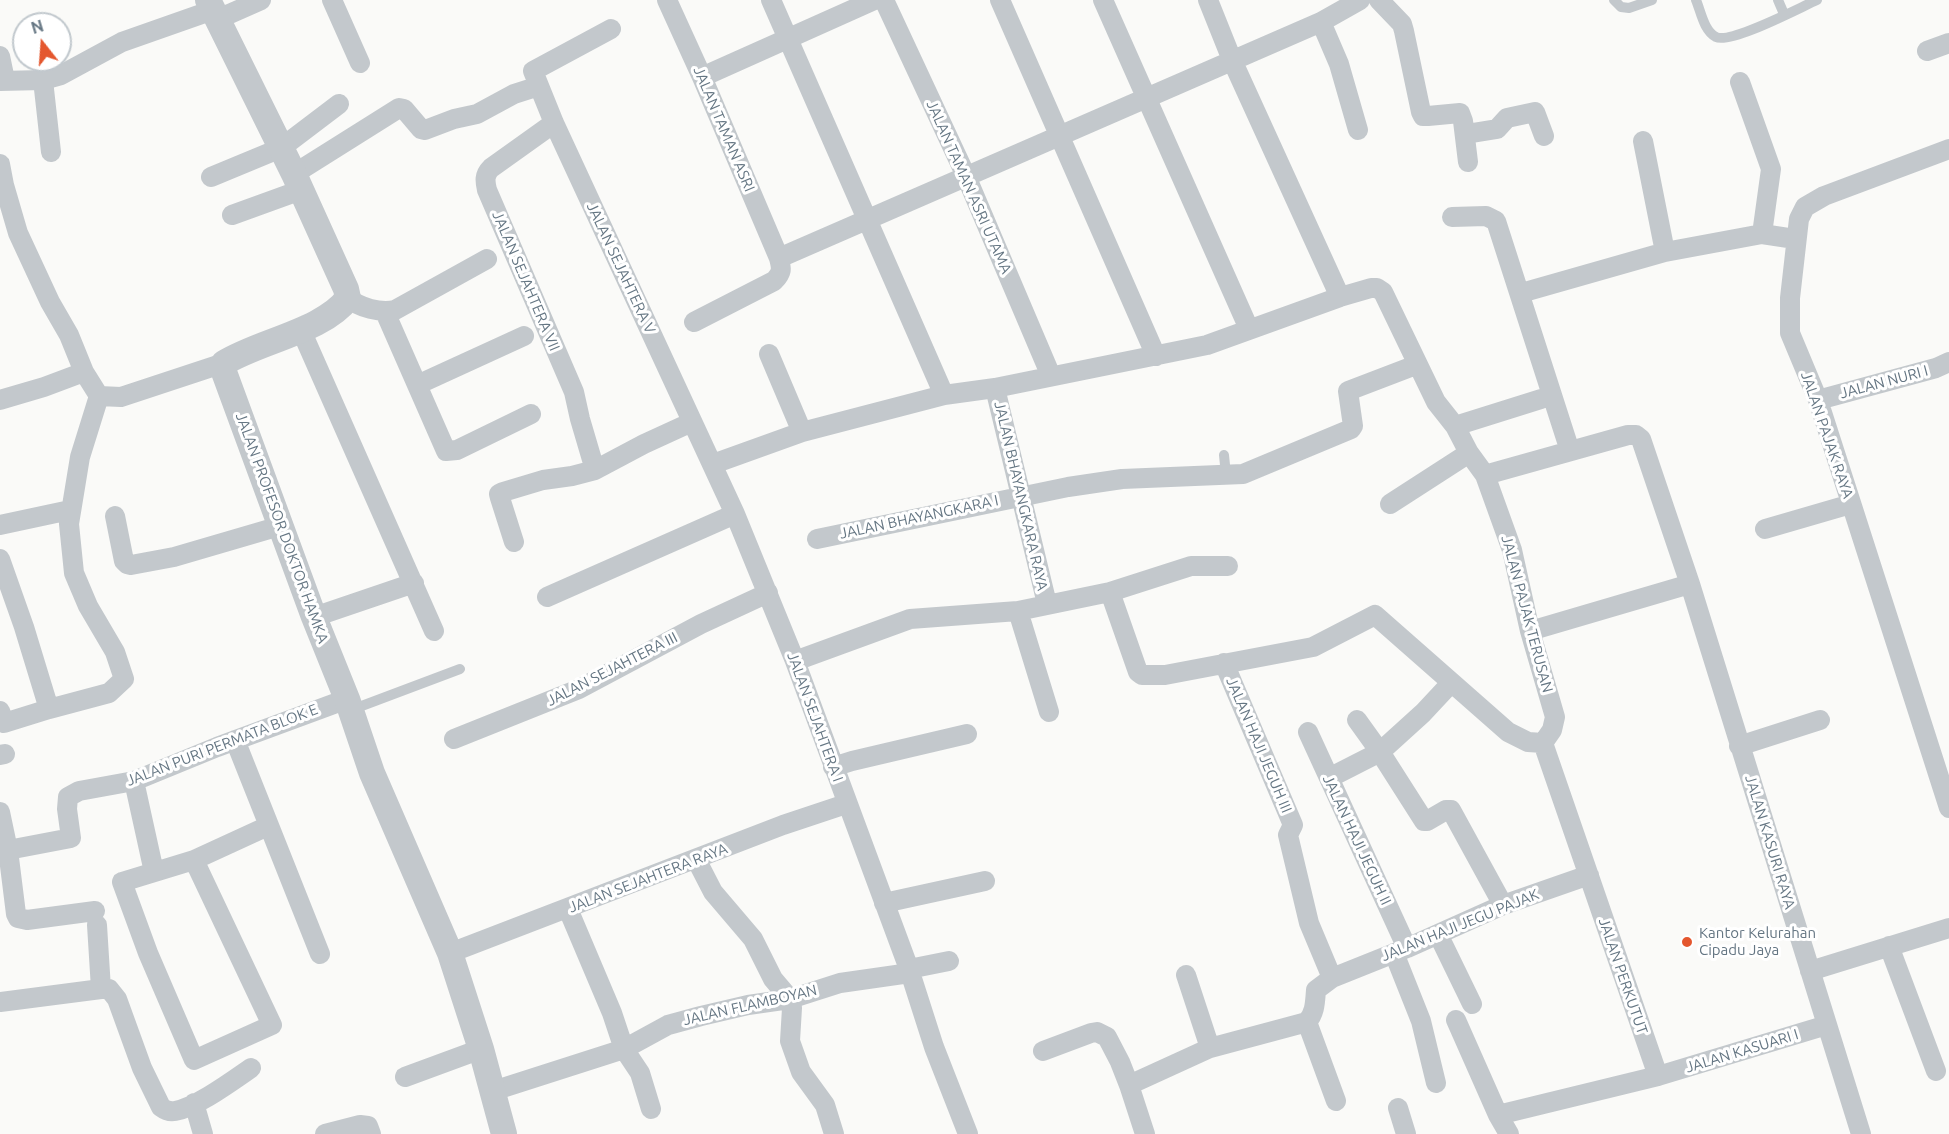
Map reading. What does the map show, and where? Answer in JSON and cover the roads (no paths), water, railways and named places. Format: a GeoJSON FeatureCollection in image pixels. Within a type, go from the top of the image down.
{"type":"FeatureCollection","features":[{"type":"Feature","properties":{"kind":"street"},"geometry":{"type":"LineString","coordinates":[[0,56],[3,80],[43,80],[61,75],[122,42],[213,10],[261,0]]}},
{"type":"Feature","properties":{"kind":"street"},"geometry":{"type":"LineString","coordinates":[[332,0],[360,63]]}},
{"type":"Feature","properties":{"kind":"street","name":"JALAN TAMAN ASRI"},"geometry":{"type":"LineString","coordinates":[[667,0],[779,258]]}},
{"type":"Feature","properties":{"kind":"street"},"geometry":{"type":"LineString","coordinates":[[771,0],[944,395]]}},
{"type":"Feature","properties":{"kind":"street"},"geometry":{"type":"LineString","coordinates":[[702,77],[874,0]]}},
{"type":"Feature","properties":{"kind":"street","name":"JALAN TAMAN ASRI UTAMA"},"geometry":{"type":"LineString","coordinates":[[884,0],[966,176],[1051,376]]}},
{"type":"Feature","properties":{"kind":"street"},"geometry":{"type":"LineString","coordinates":[[1000,0],[1156,356]]}},
{"type":"Feature","properties":{"kind":"street"},"geometry":{"type":"LineString","coordinates":[[1103,0],[1249,329]]}},
{"type":"Feature","properties":{"kind":"street"},"geometry":{"type":"LineString","coordinates":[[1208,0],[1232,60],[1340,297]]}},
{"type":"Feature","properties":{"kind":"street"},"geometry":{"type":"LineString","coordinates":[[694,322],[774,281],[782,269],[779,258],[1321,22],[1360,0]]}},
{"type":"Feature","properties":{"kind":"street"},"geometry":{"type":"LineString","coordinates":[[1379,0],[1402,24],[1421,112],[1424,116],[1460,113],[1466,134],[1468,162]]}},
{"type":"Feature","properties":{"kind":"street"},"geometry":{"type":"LineString","coordinates":[[213,10],[297,182],[348,298],[355,304],[385,312],[395,310],[487,259]]}},
{"type":"Feature","properties":{"kind":"street"},"geometry":{"type":"LineString","coordinates":[[1321,22],[1339,64],[1358,130]]}},
{"type":"Feature","properties":{"kind":"street"},"geometry":{"type":"LineString","coordinates":[[232,215],[297,182],[399,108],[404,109],[421,129],[425,130],[462,116],[477,114],[514,94],[611,29]]}},
{"type":"Feature","properties":{"kind":"street"},"geometry":{"type":"LineString","coordinates":[[1927,51],[1949,43]]}},
{"type":"Feature","properties":{"kind":"street","name":"JALAN SEJAHTERA V"},"geometry":{"type":"LineString","coordinates":[[536,78],[554,123],[713,464]]}},
{"type":"Feature","properties":{"kind":"street"},"geometry":{"type":"LineString","coordinates":[[43,80],[51,152]]}},
{"type":"Feature","properties":{"kind":"street"},"geometry":{"type":"LineString","coordinates":[[1740,82],[1771,169],[1758,235]]}},
{"type":"Feature","properties":{"kind":"street"},"geometry":{"type":"LineString","coordinates":[[212,177],[281,148],[339,104]]}},
{"type":"Feature","properties":{"kind":"street"},"geometry":{"type":"LineString","coordinates":[[1466,134],[1497,129],[1507,118],[1534,112],[1544,136]]}},
{"type":"Feature","properties":{"kind":"street","name":"JALAN SEJAHTERA VII"},"geometry":{"type":"LineString","coordinates":[[554,123],[491,168],[486,173],[485,180],[487,190],[574,392],[595,470]]}},
{"type":"Feature","properties":{"kind":"street"},"geometry":{"type":"LineString","coordinates":[[1643,141],[1665,252]]}},
{"type":"Feature","properties":{"kind":"street","name":"JALAN PAJAK RAYA"},"geometry":{"type":"LineString","coordinates":[[1949,149],[1824,196],[1805,207],[1799,219],[1790,298],[1790,333],[1818,400],[1851,504],[1945,774],[1949,808]]}},
{"type":"Feature","properties":{"kind":"street"},"geometry":{"type":"LineString","coordinates":[[0,164],[9,236],[69,335],[84,372],[99,396],[80,457],[69,524],[74,573],[88,606],[116,652],[124,679],[109,693],[4,723],[0,711]]}},
{"type":"Feature","properties":{"kind":"street"},"geometry":{"type":"LineString","coordinates":[[1452,217],[1486,216],[1496,221],[1570,451],[1485,475]]}},
{"type":"Feature","properties":{"kind":"street"},"geometry":{"type":"LineString","coordinates":[[1521,293],[1665,252],[1758,235],[1796,240]]}},
{"type":"Feature","properties":{"kind":"street","name":"JALAN PAJAK TERUSAN"},"geometry":{"type":"LineString","coordinates":[[713,464],[802,432],[944,395],[996,388],[1207,345],[1340,297],[1377,288],[1383,292],[1416,365],[1436,402],[1455,426],[1468,453],[1485,475],[1512,550],[1530,631],[1555,717],[1552,730],[1543,743]]}},
{"type":"Feature","properties":{"kind":"street"},"geometry":{"type":"LineString","coordinates":[[99,396],[121,397],[224,363],[301,330],[338,309],[348,298]]}},
{"type":"Feature","properties":{"kind":"street"},"geometry":{"type":"LineString","coordinates":[[385,312],[446,451],[457,450],[531,414]]}},
{"type":"Feature","properties":{"kind":"street"},"geometry":{"type":"LineString","coordinates":[[301,330],[434,631]]}},
{"type":"Feature","properties":{"kind":"street"},"geometry":{"type":"LineString","coordinates":[[417,385],[524,336]]}},
{"type":"Feature","properties":{"kind":"street"},"geometry":{"type":"LineString","coordinates":[[769,354],[802,432]]}},
{"type":"Feature","properties":{"kind":"street","name":"JALAN NURI I"},"geometry":{"type":"LineString","coordinates":[[1818,400],[1936,368],[1949,362]]}},
{"type":"Feature","properties":{"kind":"street","name":"JALAN PROFESOR DOKTOR HAMKA"},"geometry":{"type":"LineString","coordinates":[[224,363],[225,372],[280,526],[349,705],[372,773],[450,953],[481,1049],[504,1134]]}},
{"type":"Feature","properties":{"kind":"street","name":"JALAN BHAYANGKARA I"},"geometry":{"type":"LineString","coordinates":[[817,539],[1021,495],[1122,479],[1242,474],[1351,429],[1353,426],[1348,391],[1416,365]]}},
{"type":"Feature","properties":{"kind":"street"},"geometry":{"type":"LineString","coordinates":[[0,400],[84,372]]}},
{"type":"Feature","properties":{"kind":"street","name":"JALAN BHAYANGKARA RAYA"},"geometry":{"type":"LineString","coordinates":[[996,388],[1047,604]]}},
{"type":"Feature","properties":{"kind":"street"},"geometry":{"type":"LineString","coordinates":[[1455,426],[1541,399]]}},
{"type":"Feature","properties":{"kind":"street"},"geometry":{"type":"LineString","coordinates":[[514,542],[500,494],[543,480],[595,470],[692,422]]}},
{"type":"Feature","properties":{"kind":"street","name":"JALAN KASURI RAYA"},"geometry":{"type":"LineString","coordinates":[[1570,451],[1628,435],[1636,435],[1641,439],[1690,584],[1861,1134]]}},
{"type":"Feature","properties":{"kind":"street"},"geometry":{"type":"LineString","coordinates":[[1390,504],[1468,453]]}},
{"type":"Feature","properties":{"kind":"street","name":"JALAN SEJAHTERA I"},"geometry":{"type":"LineString","coordinates":[[713,464],[795,661],[909,971],[934,1047],[968,1134]]}},
{"type":"Feature","properties":{"kind":"street"},"geometry":{"type":"LineString","coordinates":[[1765,529],[1851,504]]}},
{"type":"Feature","properties":{"kind":"street"},"geometry":{"type":"LineString","coordinates":[[0,525],[70,510]]}},
{"type":"Feature","properties":{"kind":"street"},"geometry":{"type":"LineString","coordinates":[[547,597],[735,514]]}},
{"type":"Feature","properties":{"kind":"street"},"geometry":{"type":"LineString","coordinates":[[115,516],[124,561],[131,565],[174,557],[280,526]]}},
{"type":"Feature","properties":{"kind":"street"},"geometry":{"type":"LineString","coordinates":[[0,559],[49,709]]}},
{"type":"Feature","properties":{"kind":"street"},"geometry":{"type":"LineString","coordinates":[[795,661],[910,619],[1018,611],[1110,592],[1191,566],[1228,566]]}},
{"type":"Feature","properties":{"kind":"street"},"geometry":{"type":"LineString","coordinates":[[314,618],[414,584]]}},
{"type":"Feature","properties":{"kind":"street"},"geometry":{"type":"LineString","coordinates":[[1530,631],[1690,584]]}},
{"type":"Feature","properties":{"kind":"street"},"geometry":{"type":"LineString","coordinates":[[1110,592],[1138,672],[1142,675],[1165,675],[1313,647],[1375,615],[1508,732],[1528,742],[1543,743],[1589,875]]}},
{"type":"Feature","properties":{"kind":"street","name":"JALAN SEJAHTERA III"},"geometry":{"type":"LineString","coordinates":[[454,739],[579,689],[701,624],[768,593]]}},
{"type":"Feature","properties":{"kind":"street"},"geometry":{"type":"LineString","coordinates":[[1018,611],[1049,712]]}},
{"type":"Feature","properties":{"kind":"street","name":"JALAN HAJI JEGUH III"},"geometry":{"type":"LineString","coordinates":[[1224,663],[1293,825],[1287,835],[1309,923],[1332,978]]}},
{"type":"Feature","properties":{"kind":"street"},"geometry":{"type":"LineString","coordinates":[[1329,778],[1380,752],[1423,713],[1451,683]]}},
{"type":"Feature","properties":{"kind":"street","name":"JALAN PURI PERMATA BLOK E"},"geometry":{"type":"LineString","coordinates":[[8,850],[71,838],[67,809],[68,797],[79,791],[134,781],[235,740],[349,705]]}},
{"type":"Feature","properties":{"kind":"street"},"geometry":{"type":"LineString","coordinates":[[1357,720],[1424,821],[1446,810],[1451,810],[1503,905]]}},
{"type":"Feature","properties":{"kind":"street"},"geometry":{"type":"LineString","coordinates":[[1739,746],[1820,720]]}},
{"type":"Feature","properties":{"kind":"street","name":"JALAN HAJI JEGUH II"},"geometry":{"type":"LineString","coordinates":[[1308,732],[1401,950],[1436,1083]]}},
{"type":"Feature","properties":{"kind":"street"},"geometry":{"type":"LineString","coordinates":[[833,767],[967,734]]}},
{"type":"Feature","properties":{"kind":"street"},"geometry":{"type":"LineString","coordinates":[[235,740],[320,954]]}},
{"type":"Feature","properties":{"kind":"street"},"geometry":{"type":"LineString","coordinates":[[134,781],[154,872]]}},
{"type":"Feature","properties":{"kind":"street","name":"JALAN SEJAHTERA RAYA"},"geometry":{"type":"LineString","coordinates":[[450,953],[783,825],[846,804]]}},
{"type":"Feature","properties":{"kind":"street"},"geometry":{"type":"LineString","coordinates":[[0,812],[8,850],[15,914],[18,918],[27,920],[96,918],[101,989]]}},
{"type":"Feature","properties":{"kind":"street"},"geometry":{"type":"LineString","coordinates":[[194,860],[273,1024],[194,1060],[148,953],[122,882],[194,860],[268,826]]}},
{"type":"Feature","properties":{"kind":"street"},"geometry":{"type":"LineString","coordinates":[[696,859],[713,892],[753,939],[773,979],[790,999],[792,1008],[790,1041],[801,1072],[825,1105],[834,1134]]}},
{"type":"Feature","properties":{"kind":"street","name":"JALAN HAJI JEGU PAJAK"},"geometry":{"type":"LineString","coordinates":[[1332,978],[1503,905],[1589,875]]}},
{"type":"Feature","properties":{"kind":"street","name":"JALAN PERKUTUT"},"geometry":{"type":"LineString","coordinates":[[1589,875],[1658,1076]]}},
{"type":"Feature","properties":{"kind":"street"},"geometry":{"type":"LineString","coordinates":[[884,903],[985,881]]}},
{"type":"Feature","properties":{"kind":"street"},"geometry":{"type":"LineString","coordinates":[[568,909],[612,1013],[624,1049],[640,1073],[651,1109]]}},
{"type":"Feature","properties":{"kind":"street"},"geometry":{"type":"LineString","coordinates":[[1810,971],[1949,928]]}},
{"type":"Feature","properties":{"kind":"street"},"geometry":{"type":"LineString","coordinates":[[1438,934],[1472,1004]]}},
{"type":"Feature","properties":{"kind":"street"},"geometry":{"type":"LineString","coordinates":[[1889,946],[1936,1071]]}},
{"type":"Feature","properties":{"kind":"street","name":"JALAN FLAMBOYAN"},"geometry":{"type":"LineString","coordinates":[[493,1091],[624,1049],[668,1025],[748,1005],[790,999],[840,983],[909,971],[949,961]]}},
{"type":"Feature","properties":{"kind":"street"},"geometry":{"type":"LineString","coordinates":[[1186,975],[1210,1048]]}},
{"type":"Feature","properties":{"kind":"street"},"geometry":{"type":"LineString","coordinates":[[1129,1085],[1210,1048],[1307,1022],[1315,1007],[1316,990],[1332,978]]}},
{"type":"Feature","properties":{"kind":"street"},"geometry":{"type":"LineString","coordinates":[[0,1002],[101,989],[109,990],[117,999],[142,1068],[161,1107],[174,1112],[194,1103],[251,1068]]}},
{"type":"Feature","properties":{"kind":"street"},"geometry":{"type":"LineString","coordinates":[[1456,1020],[1498,1115],[1509,1134]]}},
{"type":"Feature","properties":{"kind":"street"},"geometry":{"type":"LineString","coordinates":[[1307,1022],[1336,1101]]}},
{"type":"Feature","properties":{"kind":"street","name":"JALAN KASUARI I"},"geometry":{"type":"LineString","coordinates":[[1498,1115],[1658,1076],[1827,1025]]}},
{"type":"Feature","properties":{"kind":"street"},"geometry":{"type":"LineString","coordinates":[[1043,1051],[1091,1033],[1103,1034],[1107,1037],[1120,1062],[1145,1134]]}},
{"type":"Feature","properties":{"kind":"street"},"geometry":{"type":"LineString","coordinates":[[405,1077],[481,1049]]}},
{"type":"Feature","properties":{"kind":"street"},"geometry":{"type":"LineString","coordinates":[[194,1103],[203,1134]]}},
{"type":"Feature","properties":{"kind":"street"},"geometry":{"type":"LineString","coordinates":[[1398,1108],[1406,1134]]}},
{"type":"Feature","properties":{"kind":"street"},"geometry":{"type":"LineString","coordinates":[[325,1134],[360,1125],[368,1126],[371,1134]]}},
{"type":"Feature","properties":{"kind":"lane"},"geometry":{"type":"LineString","coordinates":[[1614,0],[1621,7],[1629,8],[1652,0]]}},
{"type":"Feature","properties":{"kind":"lane"},"geometry":{"type":"LineString","coordinates":[[1696,0],[1707,29],[1714,36],[1722,39],[1751,30],[1817,0]]}},
{"type":"Feature","properties":{"kind":"lane"},"geometry":{"type":"LineString","coordinates":[[1778,0],[1784,14]]}},
{"type":"Feature","properties":{"kind":"lane"},"geometry":{"type":"LineString","coordinates":[[1224,455],[1226,475]]}},
{"type":"Feature","properties":{"kind":"lane"},"geometry":{"type":"LineString","coordinates":[[349,705],[460,669]]}},
{"type":"Feature","properties":{"kind":"place","name":"Kantor Kelurahan Cipadu Jaya"},"geometry":{"type":"Point","coordinates":[1687,942]}}]}
